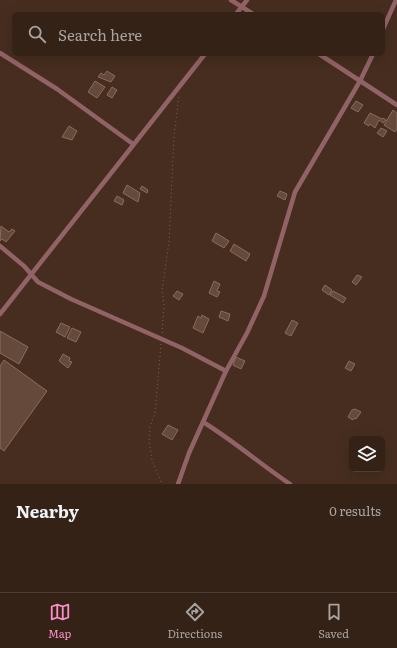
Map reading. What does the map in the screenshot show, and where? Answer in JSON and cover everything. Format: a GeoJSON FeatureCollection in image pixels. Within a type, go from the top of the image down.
{"type":"FeatureCollection","features":[{"type":"Feature","properties":{"kind":"street"},"geometry":{"type":"LineString","coordinates":[[231,0],[250,12]]}},
{"type":"Feature","properties":{"kind":"street"},"geometry":{"type":"LineString","coordinates":[[238,12],[247,0]]}},
{"type":"Feature","properties":{"kind":"street"},"geometry":{"type":"LineString","coordinates":[[385,25],[396,0]]}},
{"type":"Feature","properties":{"kind":"street"},"geometry":{"type":"LineString","coordinates":[[0,54],[57,89],[133,144]]}},
{"type":"Feature","properties":{"kind":"street"},"geometry":{"type":"LineString","coordinates":[[0,314],[203,56]]}},
{"type":"Feature","properties":{"kind":"street"},"geometry":{"type":"LineString","coordinates":[[321,56],[397,105]]}},
{"type":"Feature","properties":{"kind":"street"},"geometry":{"type":"LineString","coordinates":[[178,484],[203,422],[226,371],[264,296],[295,192],[360,80],[372,56]]}},
{"type":"Feature","properties":{"kind":"street"},"geometry":{"type":"LineString","coordinates":[[0,246],[20,262],[38,282],[71,299],[161,339],[226,371]]}},
{"type":"Feature","properties":{"kind":"street"},"geometry":{"type":"LineString","coordinates":[[203,422],[230,438],[259,463],[290,484]]}},
{"type":"Feature","properties":{"kind":"path"},"geometry":{"type":"LineString","coordinates":[[162,484],[152,460],[149,441],[150,427],[155,413],[164,304],[162,290],[169,242],[174,136],[179,94]]}},
{"type":"Feature","properties":{"kind":"building"},"geometry":{"type":"Polygon","coordinates":[[[107,71],[115,76],[111,82],[98,77],[101,73],[104,75],[107,71]]]}},
{"type":"Feature","properties":{"kind":"building"},"geometry":{"type":"Polygon","coordinates":[[[95,81],[105,87],[97,98],[88,92],[95,81]]]}},
{"type":"Feature","properties":{"kind":"building"},"geometry":{"type":"Polygon","coordinates":[[[112,87],[117,90],[112,98],[107,95],[112,87]]]}},
{"type":"Feature","properties":{"kind":"building"},"geometry":{"type":"Polygon","coordinates":[[[356,101],[363,105],[358,112],[351,108],[356,101]]]}},
{"type":"Feature","properties":{"kind":"building"},"geometry":{"type":"Polygon","coordinates":[[[393,110],[397,113],[397,129],[395,132],[384,125],[393,110]]]}},
{"type":"Feature","properties":{"kind":"building"},"geometry":{"type":"Polygon","coordinates":[[[370,113],[386,120],[383,123],[379,120],[375,128],[370,124],[369,126],[364,123],[370,113]]]}},
{"type":"Feature","properties":{"kind":"building"},"geometry":{"type":"Polygon","coordinates":[[[69,126],[77,131],[72,140],[62,137],[69,126]]]}},
{"type":"Feature","properties":{"kind":"building"},"geometry":{"type":"Polygon","coordinates":[[[381,128],[387,131],[383,137],[377,133],[381,128]]]}},
{"type":"Feature","properties":{"kind":"building"},"geometry":{"type":"Polygon","coordinates":[[[127,185],[140,193],[138,202],[123,193],[127,185]]]}},
{"type":"Feature","properties":{"kind":"building"},"geometry":{"type":"Polygon","coordinates":[[[142,186],[148,190],[147,193],[140,189],[142,186]]]}},
{"type":"Feature","properties":{"kind":"building"},"geometry":{"type":"Polygon","coordinates":[[[280,191],[287,194],[285,200],[277,196],[280,191]]]}},
{"type":"Feature","properties":{"kind":"building"},"geometry":{"type":"Polygon","coordinates":[[[117,196],[124,200],[122,205],[114,201],[117,196]]]}},
{"type":"Feature","properties":{"kind":"building"},"geometry":{"type":"Polygon","coordinates":[[[1,226],[9,232],[12,229],[15,231],[6,242],[2,239],[0,241],[1,226]]]}},
{"type":"Feature","properties":{"kind":"building"},"geometry":{"type":"Polygon","coordinates":[[[216,233],[229,241],[224,248],[212,241],[216,233]]]}},
{"type":"Feature","properties":{"kind":"building"},"geometry":{"type":"Polygon","coordinates":[[[234,244],[250,254],[246,261],[230,251],[234,244]]]}},
{"type":"Feature","properties":{"kind":"building"},"geometry":{"type":"Polygon","coordinates":[[[357,275],[362,277],[356,285],[352,282],[357,275]]]}},
{"type":"Feature","properties":{"kind":"building"},"geometry":{"type":"Polygon","coordinates":[[[214,281],[220,284],[217,291],[220,292],[217,297],[209,293],[214,281]]]}},
{"type":"Feature","properties":{"kind":"building"},"geometry":{"type":"Polygon","coordinates":[[[325,285],[332,290],[329,295],[322,290],[325,285]]]}},
{"type":"Feature","properties":{"kind":"building"},"geometry":{"type":"Polygon","coordinates":[[[177,291],[183,294],[179,300],[173,296],[177,291]]]}},
{"type":"Feature","properties":{"kind":"building"},"geometry":{"type":"Polygon","coordinates":[[[333,291],[346,298],[343,303],[330,295],[333,291]]]}},
{"type":"Feature","properties":{"kind":"building"},"geometry":{"type":"Polygon","coordinates":[[[221,311],[230,314],[228,321],[219,317],[221,311]]]}},
{"type":"Feature","properties":{"kind":"building"},"geometry":{"type":"Polygon","coordinates":[[[202,315],[209,319],[203,333],[193,328],[198,316],[201,318],[202,315]]]}},
{"type":"Feature","properties":{"kind":"building"},"geometry":{"type":"Polygon","coordinates":[[[292,320],[298,323],[291,336],[285,333],[292,320]]]}},
{"type":"Feature","properties":{"kind":"building"},"geometry":{"type":"Polygon","coordinates":[[[61,323],[70,327],[65,337],[56,332],[61,323]]]}},
{"type":"Feature","properties":{"kind":"building"},"geometry":{"type":"Polygon","coordinates":[[[72,328],[81,332],[76,342],[67,338],[72,328]]]}},
{"type":"Feature","properties":{"kind":"building"},"geometry":{"type":"Polygon","coordinates":[[[0,331],[28,347],[19,364],[0,353],[0,331]]]}},
{"type":"Feature","properties":{"kind":"building"},"geometry":{"type":"Polygon","coordinates":[[[63,354],[70,358],[69,361],[72,362],[68,368],[59,361],[63,354]]]}},
{"type":"Feature","properties":{"kind":"building"},"geometry":{"type":"Polygon","coordinates":[[[236,357],[245,361],[241,369],[233,365],[236,357]]]}},
{"type":"Feature","properties":{"kind":"building"},"geometry":{"type":"Polygon","coordinates":[[[4,360],[47,391],[4,451],[0,448],[0,366],[4,360]]]}},
{"type":"Feature","properties":{"kind":"building"},"geometry":{"type":"Polygon","coordinates":[[[349,361],[355,364],[351,371],[345,368],[349,361]]]}},
{"type":"Feature","properties":{"kind":"building"},"geometry":{"type":"Polygon","coordinates":[[[355,409],[361,412],[356,419],[354,418],[353,420],[348,417],[352,410],[355,409]]]}},
{"type":"Feature","properties":{"kind":"building"},"geometry":{"type":"Polygon","coordinates":[[[168,425],[178,430],[172,440],[162,434],[168,425]]]}}]}
